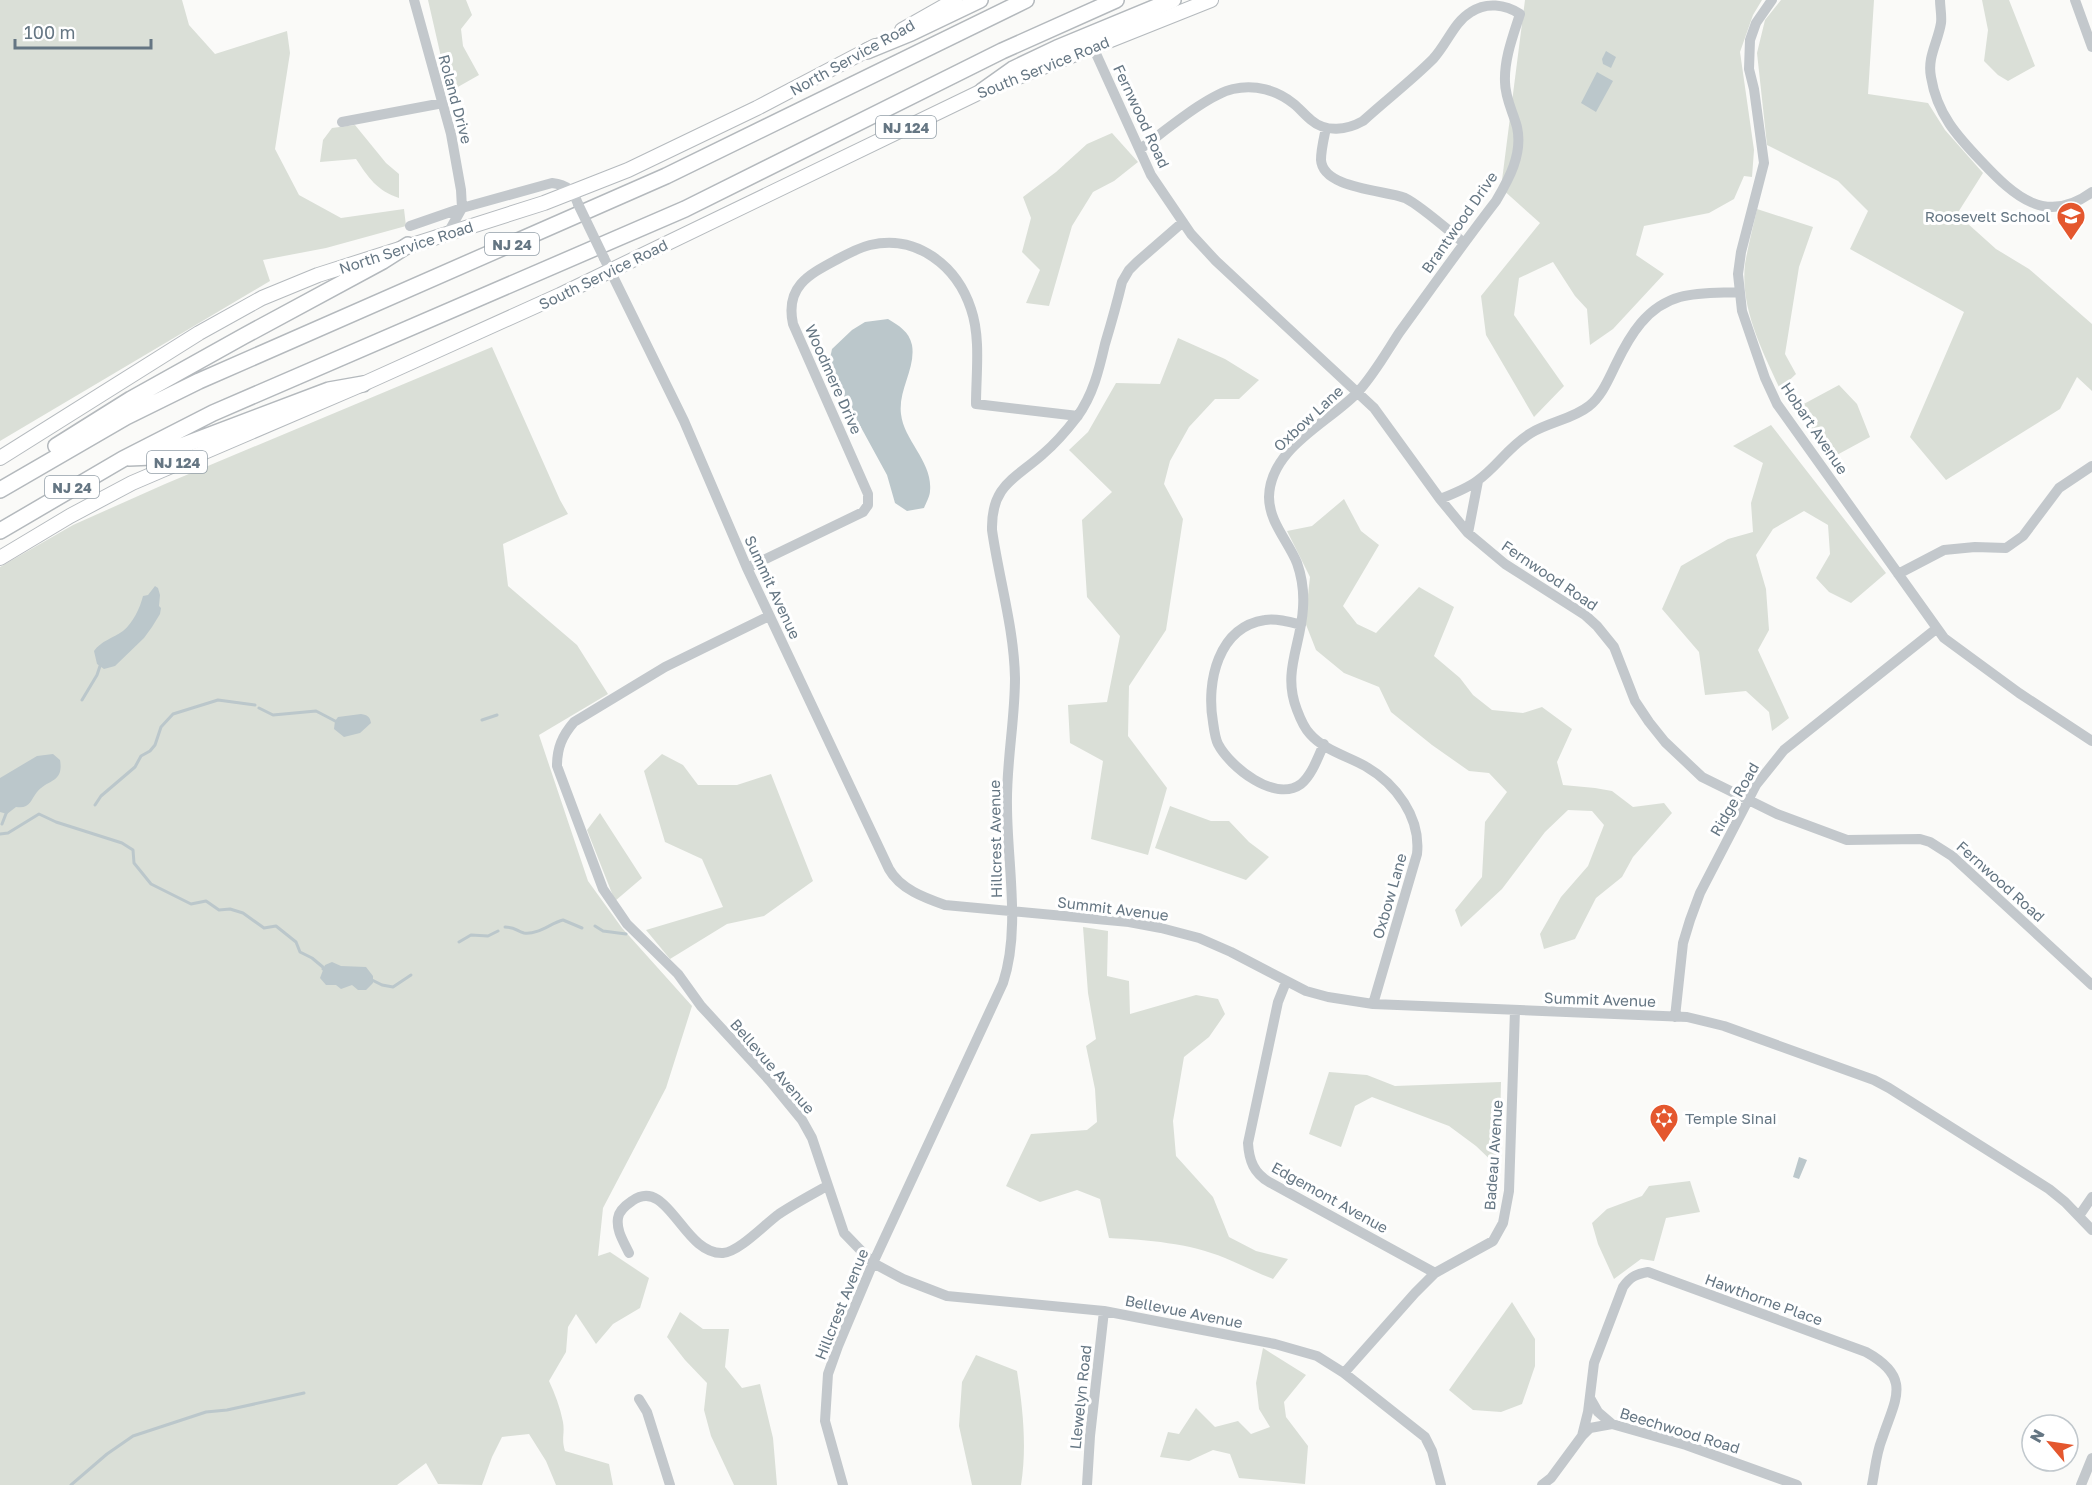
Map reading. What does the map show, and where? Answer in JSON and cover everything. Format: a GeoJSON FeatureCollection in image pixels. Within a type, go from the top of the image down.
{"type":"FeatureCollection","features":[{"type":"Feature","properties":{"kind":"highway"},"geometry":{"type":"LineString","coordinates":[[867,51],[980,0]]}},
{"type":"Feature","properties":{"kind":"highway","name":"NJ 24"},"geometry":{"type":"LineString","coordinates":[[0,487],[126,417],[199,381],[647,185],[744,140],[1026,0]]}},
{"type":"Feature","properties":{"kind":"highway","name":"NJ 24"},"geometry":{"type":"LineString","coordinates":[[0,531],[123,459],[213,413],[685,209],[1002,51],[1116,0]]}},
{"type":"Feature","properties":{"kind":"highway"},"geometry":{"type":"LineString","coordinates":[[981,91],[1013,69],[1039,56],[1173,0]]}},
{"type":"Feature","properties":{"kind":"highway"},"geometry":{"type":"LineString","coordinates":[[0,487],[64,440],[131,399],[383,261],[408,245]]}},
{"type":"Feature","properties":{"kind":"highway"},"geometry":{"type":"LineString","coordinates":[[123,459],[152,457],[329,390],[363,384]]}},
{"type":"Feature","properties":{"kind":"main road","name":"North Service Road"},"geometry":{"type":"LineString","coordinates":[[0,458],[199,333],[262,298],[318,275],[408,245],[576,198],[867,51],[955,0]]}},
{"type":"Feature","properties":{"kind":"main road","name":"South Service Road"},"geometry":{"type":"LineString","coordinates":[[0,558],[70,516],[132,483],[363,384],[610,272],[798,178],[981,91],[1211,0]]}},
{"type":"Feature","properties":{"kind":"street","name":"Roland Drive"},"geometry":{"type":"LineString","coordinates":[[414,0],[442,103],[457,168],[462,208]]}},
{"type":"Feature","properties":{"kind":"street","name":"Hobart Avenue"},"geometry":{"type":"LineString","coordinates":[[1772,0],[1756,23],[1750,40],[1749,69],[1764,163],[1741,252],[1738,274],[1742,311],[1765,378],[1777,404],[1944,638],[1965,655],[2092,741]]}},
{"type":"Feature","properties":{"kind":"street"},"geometry":{"type":"LineString","coordinates":[[1940,0],[1941,24],[1931,53],[1930,76],[1940,111],[1957,136],[2005,187],[2024,200],[2038,205],[2060,207],[2075,204],[2092,192]]}},
{"type":"Feature","properties":{"kind":"street"},"geometry":{"type":"LineString","coordinates":[[2075,0],[2092,47]]}},
{"type":"Feature","properties":{"kind":"street","name":"Brantwood Drive"},"geometry":{"type":"LineString","coordinates":[[1326,128],[1345,128],[1363,121],[1432,60],[1444,47],[1458,24],[1471,12],[1480,8],[1498,6],[1520,14],[1505,64],[1504,84],[1517,128],[1519,143],[1515,163],[1496,201],[1357,393]]}},
{"type":"Feature","properties":{"kind":"street","name":"Fernwood Road"},"geometry":{"type":"LineString","coordinates":[[1093,47],[1151,175],[1191,234],[1216,261],[1357,393],[1386,424],[1440,499],[1468,533],[1504,564],[1585,615],[1597,626],[1614,646],[1635,700],[1665,742],[1702,777],[1777,814],[1847,840],[1920,839],[1930,842],[1952,856],[2092,985]]}},
{"type":"Feature","properties":{"kind":"street"},"geometry":{"type":"LineString","coordinates":[[1140,149],[1212,98],[1239,88],[1254,87],[1275,92],[1294,103],[1314,123],[1326,128],[1321,160],[1333,177],[1354,187],[1380,191],[1407,199],[1464,243]]}},
{"type":"Feature","properties":{"kind":"street"},"geometry":{"type":"LineString","coordinates":[[342,122],[442,103]]}},
{"type":"Feature","properties":{"kind":"street"},"geometry":{"type":"LineString","coordinates":[[410,226],[462,208],[552,183],[564,185],[576,198]]}},
{"type":"Feature","properties":{"kind":"street","name":"Summit Avenue"},"geometry":{"type":"LineString","coordinates":[[576,198],[684,422],[769,616],[893,877],[910,890],[945,905],[1130,922],[1170,930],[1199,938],[1231,952],[1286,982],[1328,997],[1373,1004],[1695,1018],[1724,1026],[1883,1085],[2026,1174],[2057,1196],[2092,1230]]}},
{"type":"Feature","properties":{"kind":"street"},"geometry":{"type":"LineString","coordinates":[[448,233],[462,208]]}},
{"type":"Feature","properties":{"kind":"street","name":"Hillcrest Avenue"},"geometry":{"type":"LineString","coordinates":[[843,1485],[825,1421],[828,1374],[873,1263],[1003,983],[1010,954],[1011,911],[1006,804],[1015,674],[1014,652],[992,530],[994,509],[1001,490],[1010,479],[1054,444],[1078,416],[1087,401],[1098,375],[1122,282],[1129,270],[1184,222]]}},
{"type":"Feature","properties":{"kind":"street","name":"Woodmere Drive"},"geometry":{"type":"LineString","coordinates":[[747,568],[863,512],[868,505],[868,494],[791,315],[793,297],[804,279],[854,250],[879,243],[905,244],[929,253],[954,276],[969,303],[976,329],[976,404],[1078,416]]}},
{"type":"Feature","properties":{"kind":"street"},"geometry":{"type":"LineString","coordinates":[[1440,499],[1461,491],[1478,480],[1519,441],[1534,431],[1589,407],[1608,380],[1629,337],[1653,311],[1681,296],[1739,292]]}},
{"type":"Feature","properties":{"kind":"street","name":"Oxbow Lane"},"geometry":{"type":"LineString","coordinates":[[1357,393],[1292,448],[1275,471],[1269,498],[1276,524],[1296,562],[1303,590],[1301,625],[1289,682],[1300,719],[1310,735],[1389,782],[1403,801],[1416,832],[1417,854],[1373,1004]]}},
{"type":"Feature","properties":{"kind":"street"},"geometry":{"type":"LineString","coordinates":[[1898,574],[1944,550],[1975,547],[2006,548],[2023,536],[2059,488],[2092,466]]}},
{"type":"Feature","properties":{"kind":"street"},"geometry":{"type":"LineString","coordinates":[[1468,533],[1478,480]]}},
{"type":"Feature","properties":{"kind":"street","name":"Bellevue Avenue"},"geometry":{"type":"LineString","coordinates":[[769,616],[665,667],[574,722],[564,733],[557,751],[557,766],[603,889],[614,908],[627,924],[678,974],[701,1006],[802,1120],[812,1138],[844,1233],[873,1263],[903,1279],[947,1296],[1104,1311],[1275,1344],[1317,1356],[1344,1373],[1425,1437],[1432,1451],[1441,1485]]}},
{"type":"Feature","properties":{"kind":"street"},"geometry":{"type":"LineString","coordinates":[[1301,625],[1264,620],[1236,633],[1219,656],[1211,694],[1211,711],[1218,744],[1246,774],[1268,787],[1284,790],[1302,783],[1324,744]]}},
{"type":"Feature","properties":{"kind":"street","name":"Ridge Road"},"geometry":{"type":"LineString","coordinates":[[1675,1017],[1683,943],[1690,920],[1701,893],[1748,800],[1768,768],[1784,750],[1936,629]]}},
{"type":"Feature","properties":{"kind":"street","name":"Edgemont Avenue"},"geometry":{"type":"LineString","coordinates":[[1286,982],[1278,1002],[1248,1143],[1251,1163],[1257,1172],[1269,1182],[1435,1272]]}},
{"type":"Feature","properties":{"kind":"street","name":"Badeau Avenue"},"geometry":{"type":"LineString","coordinates":[[1344,1373],[1435,1272],[1493,1241],[1503,1223],[1509,1191],[1515,1010]]}},
{"type":"Feature","properties":{"kind":"street"},"geometry":{"type":"LineString","coordinates":[[629,1253],[620,1235],[618,1217],[625,1206],[636,1198],[646,1196],[658,1198],[696,1243],[715,1252],[724,1253],[735,1249],[780,1213],[827,1186]]}},
{"type":"Feature","properties":{"kind":"street"},"geometry":{"type":"LineString","coordinates":[[2079,1216],[2092,1197]]}},
{"type":"Feature","properties":{"kind":"street","name":"Hawthorne Place"},"geometry":{"type":"LineString","coordinates":[[1582,1436],[1594,1363],[1623,1287],[1629,1278],[1638,1273],[1648,1272],[1866,1352],[1881,1360],[1896,1380],[1898,1391],[1880,1446],[1872,1485]]}},
{"type":"Feature","properties":{"kind":"street","name":"Llewelyn Road"},"geometry":{"type":"LineString","coordinates":[[1087,1485],[1104,1311]]}},
{"type":"Feature","properties":{"kind":"street"},"geometry":{"type":"LineString","coordinates":[[1590,1398],[1598,1412],[1612,1424]]}},
{"type":"Feature","properties":{"kind":"street"},"geometry":{"type":"LineString","coordinates":[[639,1399],[647,1412],[670,1485]]}},
{"type":"Feature","properties":{"kind":"street","name":"Beechwood Road"},"geometry":{"type":"LineString","coordinates":[[1582,1436],[1590,1428],[1612,1424],[1706,1452],[1797,1485]]}},
{"type":"Feature","properties":{"kind":"street"},"geometry":{"type":"LineString","coordinates":[[1542,1485],[1551,1478],[1582,1436]]}},
{"type":"Feature","properties":{"kind":"street"},"geometry":{"type":"LineString","coordinates":[[2081,1485],[2092,1458]]}},
{"type":"Feature","properties":{"kind":"shaded area"},"geometry":{"type":"Polygon","coordinates":[[[0,0],[182,0],[189,25],[215,54],[287,31],[290,53],[275,149],[299,195],[341,218],[404,209],[406,226],[326,248],[263,260],[270,281],[0,441],[0,0]]]}},
{"type":"Feature","properties":{"kind":"shaded area"},"geometry":{"type":"Polygon","coordinates":[[[428,0],[466,0],[472,15],[461,29],[463,46],[479,75],[449,92],[428,0]]]}},
{"type":"Feature","properties":{"kind":"shaded area"},"geometry":{"type":"Polygon","coordinates":[[[1525,0],[1762,0],[1753,15],[1740,52],[1754,150],[1752,177],[1744,176],[1734,199],[1709,213],[1644,226],[1636,255],[1664,274],[1613,329],[1590,345],[1587,309],[1575,296],[1553,262],[1519,278],[1514,315],[1564,386],[1534,417],[1486,335],[1481,296],[1540,223],[1501,188],[1525,0]]]}},
{"type":"Feature","properties":{"kind":"shaded area"},"geometry":{"type":"Polygon","coordinates":[[[1781,0],[1874,0],[1868,94],[1928,103],[1945,130],[1983,173],[1957,214],[1996,249],[2029,269],[2092,324],[2092,391],[2077,377],[2060,409],[1946,480],[1910,437],[1964,312],[1850,249],[1868,211],[1838,181],[1767,145],[1757,53],[1765,20],[1781,0]]]}},
{"type":"Feature","properties":{"kind":"shaded area"},"geometry":{"type":"Polygon","coordinates":[[[1982,0],[2009,0],[2035,66],[2008,81],[1984,61],[1988,30],[1982,0]]]}},
{"type":"Feature","properties":{"kind":"shaded area"},"geometry":{"type":"Polygon","coordinates":[[[1606,51],[1616,57],[1611,68],[1603,64],[1602,59],[1606,51]]]}},
{"type":"Feature","properties":{"kind":"shaded area"},"geometry":{"type":"Polygon","coordinates":[[[1597,72],[1613,81],[1596,112],[1581,103],[1597,72]]]}},
{"type":"Feature","properties":{"kind":"shaded area"},"geometry":{"type":"Polygon","coordinates":[[[355,125],[386,163],[399,174],[399,198],[379,187],[356,159],[320,162],[323,140],[332,128],[355,125]]]}},
{"type":"Feature","properties":{"kind":"shaded area"},"geometry":{"type":"Polygon","coordinates":[[[1112,133],[1138,162],[1114,181],[1093,192],[1072,226],[1049,306],[1026,303],[1040,270],[1022,252],[1031,218],[1023,197],[1087,144],[1112,133]]]}},
{"type":"Feature","properties":{"kind":"shaded area"},"geometry":{"type":"Polygon","coordinates":[[[1757,209],[1813,227],[1799,267],[1785,354],[1796,374],[1780,389],[1754,328],[1746,297],[1745,264],[1757,209]]]}},
{"type":"Feature","properties":{"kind":"shaded area"},"geometry":{"type":"Polygon","coordinates":[[[888,319],[906,332],[911,340],[912,362],[902,396],[901,414],[903,424],[923,461],[930,480],[930,493],[924,508],[907,511],[895,503],[887,475],[834,378],[829,363],[832,349],[852,330],[865,322],[888,319]]]}},
{"type":"Feature","properties":{"kind":"shaded area"},"geometry":{"type":"Polygon","coordinates":[[[1178,338],[1225,359],[1259,380],[1239,399],[1215,399],[1189,427],[1170,461],[1164,484],[1183,519],[1166,630],[1129,686],[1128,736],[1167,788],[1148,855],[1091,839],[1103,761],[1070,743],[1068,705],[1107,702],[1120,636],[1087,597],[1082,520],[1112,492],[1069,450],[1088,432],[1116,383],[1160,384],[1178,338]]]}},
{"type":"Feature","properties":{"kind":"shaded area"},"geometry":{"type":"Polygon","coordinates":[[[492,347],[568,514],[503,544],[508,586],[577,645],[608,694],[539,735],[588,881],[622,928],[692,1006],[666,1088],[603,1208],[598,1256],[610,1252],[649,1278],[640,1308],[613,1324],[596,1344],[576,1314],[568,1327],[566,1352],[549,1381],[562,1416],[565,1451],[609,1464],[613,1485],[556,1485],[546,1461],[529,1434],[502,1437],[482,1485],[438,1484],[426,1463],[397,1485],[0,1485],[0,567],[73,525],[492,347]]]}},
{"type":"Feature","properties":{"kind":"shaded area"},"geometry":{"type":"Polygon","coordinates":[[[1839,385],[1857,404],[1870,437],[1835,456],[1814,436],[1800,406],[1839,385]]]}},
{"type":"Feature","properties":{"kind":"shaded area"},"geometry":{"type":"Polygon","coordinates":[[[1771,425],[1886,573],[1851,603],[1829,592],[1816,578],[1830,554],[1828,525],[1804,511],[1773,529],[1756,555],[1766,589],[1769,630],[1758,650],[1789,718],[1772,731],[1769,712],[1746,691],[1705,695],[1699,652],[1662,609],[1681,566],[1728,539],[1753,532],[1751,503],[1763,463],[1733,446],[1771,425]]]}},
{"type":"Feature","properties":{"kind":"shaded area"},"geometry":{"type":"Polygon","coordinates":[[[1344,499],[1361,531],[1379,545],[1343,606],[1357,624],[1376,633],[1419,587],[1454,607],[1434,656],[1460,678],[1473,695],[1492,710],[1523,713],[1542,707],[1572,729],[1557,762],[1563,785],[1612,791],[1633,807],[1664,803],[1672,813],[1633,857],[1622,877],[1596,898],[1575,939],[1544,949],[1540,934],[1561,897],[1588,866],[1604,825],[1592,811],[1568,810],[1545,832],[1502,889],[1461,927],[1455,910],[1482,877],[1485,822],[1507,792],[1489,773],[1469,771],[1391,712],[1379,687],[1344,673],[1316,650],[1305,622],[1310,577],[1287,531],[1312,526],[1344,499]]]}},
{"type":"Feature","properties":{"kind":"shaded area"},"geometry":{"type":"Polygon","coordinates":[[[155,586],[160,595],[160,614],[144,638],[115,666],[104,669],[97,664],[94,651],[127,628],[136,615],[143,596],[148,595],[155,586]]]}},
{"type":"Feature","properties":{"kind":"shaded area"},"geometry":{"type":"Polygon","coordinates":[[[361,714],[368,717],[371,723],[360,733],[344,737],[334,729],[338,717],[361,714]]]}},
{"type":"Feature","properties":{"kind":"shaded area"},"geometry":{"type":"Polygon","coordinates":[[[53,754],[60,760],[60,773],[57,777],[41,788],[27,806],[16,807],[7,814],[0,812],[0,778],[37,756],[53,754]]]}},
{"type":"Feature","properties":{"kind":"shaded area"},"geometry":{"type":"Polygon","coordinates":[[[662,754],[683,765],[698,785],[737,785],[771,774],[813,881],[764,916],[727,924],[670,959],[646,930],[723,907],[702,859],[665,842],[644,771],[662,754]]]}},
{"type":"Feature","properties":{"kind":"shaded area"},"geometry":{"type":"Polygon","coordinates":[[[1170,806],[1211,821],[1229,821],[1249,842],[1269,857],[1246,880],[1155,848],[1170,806]]]}},
{"type":"Feature","properties":{"kind":"shaded area"},"geometry":{"type":"Polygon","coordinates":[[[600,813],[642,878],[615,901],[587,830],[600,813]]]}},
{"type":"Feature","properties":{"kind":"shaded area"},"geometry":{"type":"Polygon","coordinates":[[[1083,927],[1108,931],[1107,976],[1129,981],[1130,1014],[1196,995],[1218,999],[1225,1014],[1209,1037],[1184,1057],[1173,1121],[1176,1156],[1213,1197],[1229,1237],[1256,1251],[1288,1259],[1273,1279],[1225,1258],[1197,1249],[1153,1241],[1109,1238],[1100,1199],[1077,1190],[1040,1202],[1006,1186],[1031,1134],[1087,1130],[1097,1122],[1095,1089],[1086,1046],[1096,1039],[1088,993],[1083,927]]]}},
{"type":"Feature","properties":{"kind":"shaded area"},"geometry":{"type":"Polygon","coordinates":[[[332,962],[341,966],[366,967],[373,976],[373,983],[366,990],[358,990],[352,985],[341,989],[336,985],[326,985],[320,978],[325,965],[332,962]]]}},
{"type":"Feature","properties":{"kind":"shaded area"},"geometry":{"type":"Polygon","coordinates":[[[1329,1072],[1367,1075],[1395,1086],[1501,1082],[1499,1168],[1476,1146],[1449,1126],[1372,1097],[1355,1106],[1341,1147],[1309,1134],[1329,1072]]]}},
{"type":"Feature","properties":{"kind":"shaded area"},"geometry":{"type":"Polygon","coordinates":[[[1799,1157],[1807,1160],[1799,1179],[1793,1177],[1799,1157]]]}},
{"type":"Feature","properties":{"kind":"shaded area"},"geometry":{"type":"Polygon","coordinates":[[[1690,1181],[1700,1212],[1666,1218],[1654,1261],[1641,1259],[1614,1279],[1598,1244],[1592,1223],[1607,1209],[1642,1196],[1649,1186],[1690,1181]]]}},
{"type":"Feature","properties":{"kind":"shaded area"},"geometry":{"type":"Polygon","coordinates":[[[1512,1302],[1535,1339],[1535,1366],[1522,1404],[1501,1412],[1473,1410],[1449,1390],[1512,1302]]]}},
{"type":"Feature","properties":{"kind":"shaded area"},"geometry":{"type":"Polygon","coordinates":[[[680,1312],[703,1329],[729,1329],[725,1367],[742,1388],[760,1384],[773,1438],[777,1485],[734,1485],[711,1436],[704,1410],[707,1383],[667,1337],[680,1312]]]}},
{"type":"Feature","properties":{"kind":"shaded area"},"geometry":{"type":"Polygon","coordinates":[[[1263,1348],[1306,1375],[1284,1402],[1286,1417],[1308,1446],[1305,1484],[1239,1478],[1230,1454],[1213,1450],[1189,1461],[1160,1457],[1168,1432],[1179,1434],[1196,1408],[1215,1427],[1238,1421],[1251,1434],[1270,1427],[1259,1409],[1256,1383],[1263,1348]]]}},
{"type":"Feature","properties":{"kind":"shaded area"},"geometry":{"type":"Polygon","coordinates":[[[976,1355],[1017,1371],[1024,1428],[1021,1485],[972,1485],[959,1426],[962,1382],[976,1355]]]}},
{"type":"Feature","properties":{"kind":"waterway"},"geometry":{"type":"LineString","coordinates":[[82,700],[100,666]]}},
{"type":"Feature","properties":{"kind":"waterway"},"geometry":{"type":"LineString","coordinates":[[95,805],[101,796],[135,767],[141,756],[150,751],[155,745],[161,727],[173,714],[218,700],[255,705]]}},
{"type":"Feature","properties":{"kind":"waterway"},"geometry":{"type":"LineString","coordinates":[[259,708],[273,715],[316,711],[337,722]]}},
{"type":"Feature","properties":{"kind":"waterway"},"geometry":{"type":"LineString","coordinates":[[482,720],[497,715]]}},
{"type":"Feature","properties":{"kind":"waterway"},"geometry":{"type":"LineString","coordinates":[[2,824],[7,811]]}},
{"type":"Feature","properties":{"kind":"waterway"},"geometry":{"type":"LineString","coordinates":[[0,834],[8,833],[39,814],[56,822],[122,843],[133,850],[134,863],[151,884],[191,904],[206,901],[219,910],[230,909],[243,913],[264,928],[276,926],[296,942],[300,952],[312,958],[323,969]]}},
{"type":"Feature","properties":{"kind":"waterway"},"geometry":{"type":"LineString","coordinates":[[505,927],[529,933],[563,920],[582,928]]}},
{"type":"Feature","properties":{"kind":"waterway"},"geometry":{"type":"LineString","coordinates":[[595,926],[603,931],[626,934]]}},
{"type":"Feature","properties":{"kind":"waterway"},"geometry":{"type":"LineString","coordinates":[[459,942],[471,935],[488,936],[498,931]]}},
{"type":"Feature","properties":{"kind":"waterway"},"geometry":{"type":"LineString","coordinates":[[370,979],[393,987],[411,975]]}},
{"type":"Feature","properties":{"kind":"waterway"},"geometry":{"type":"LineString","coordinates":[[71,1485],[107,1454],[133,1436],[206,1412],[227,1410],[304,1393]]}},
{"type":"Feature","properties":{"kind":"place","name":"Roosevelt School"},"geometry":{"type":"Point","coordinates":[2071,242]}},
{"type":"Feature","properties":{"kind":"place","name":"Temple Sinai"},"geometry":{"type":"Point","coordinates":[1664,1144]}}]}
